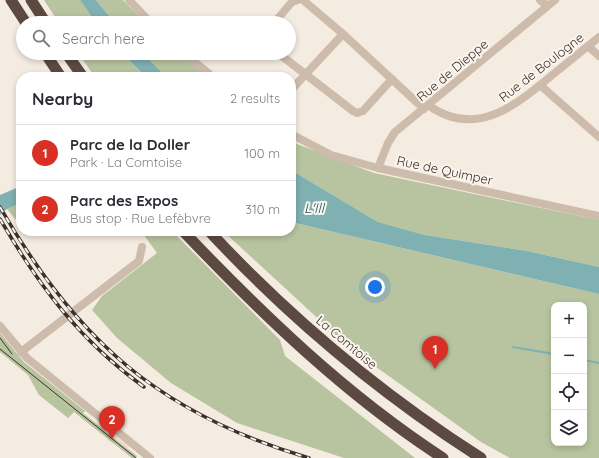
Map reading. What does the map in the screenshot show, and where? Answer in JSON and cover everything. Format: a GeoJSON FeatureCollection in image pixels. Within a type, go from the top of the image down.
{"type":"FeatureCollection","features":[{"type":"Feature","properties":{"kind":"highway"},"geometry":{"type":"LineString","coordinates":[[11,0],[21,16]]}},
{"type":"Feature","properties":{"kind":"highway"},"geometry":{"type":"LineString","coordinates":[[31,0],[41,16]]}},
{"type":"Feature","properties":{"kind":"highway"},"geometry":{"type":"LineString","coordinates":[[50,60],[58,72]]}},
{"type":"Feature","properties":{"kind":"highway"},"geometry":{"type":"LineString","coordinates":[[71,60],[79,72]]}},
{"type":"Feature","properties":{"kind":"highway"},"geometry":{"type":"LineString","coordinates":[[188,236],[282,332],[369,404],[412,437],[443,458]]}},
{"type":"Feature","properties":{"kind":"highway","name":"La Comtoise"},"geometry":{"type":"LineString","coordinates":[[214,236],[243,268],[341,356],[385,391],[481,458]]}},
{"type":"Feature","properties":{"kind":"street"},"geometry":{"type":"LineString","coordinates":[[129,0],[144,16]]}},
{"type":"Feature","properties":{"kind":"street"},"geometry":{"type":"LineString","coordinates":[[280,16],[292,2],[298,0]]}},
{"type":"Feature","properties":{"kind":"street","name":"Rue de Boulogne"},"geometry":{"type":"LineString","coordinates":[[303,0],[426,107],[451,118],[466,120],[481,118],[512,107],[599,37]]}},
{"type":"Feature","properties":{"kind":"street"},"geometry":{"type":"LineString","coordinates":[[540,0],[547,6]]}},
{"type":"Feature","properties":{"kind":"street","name":"Rue de Dieppe"},"geometry":{"type":"LineString","coordinates":[[378,168],[392,136],[555,0]]}},
{"type":"Feature","properties":{"kind":"street"},"geometry":{"type":"LineString","coordinates":[[296,85],[343,34]]}},
{"type":"Feature","properties":{"kind":"street"},"geometry":{"type":"LineString","coordinates":[[588,46],[599,56]]}},
{"type":"Feature","properties":{"kind":"street"},"geometry":{"type":"LineString","coordinates":[[192,60],[207,72]]}},
{"type":"Feature","properties":{"kind":"street"},"geometry":{"type":"LineString","coordinates":[[287,60],[353,111],[357,112],[363,111],[392,79]]}},
{"type":"Feature","properties":{"kind":"street"},"geometry":{"type":"LineString","coordinates":[[540,86],[599,137]]}},
{"type":"Feature","properties":{"kind":"street","name":"Rue de Quimper"},"geometry":{"type":"LineString","coordinates":[[296,137],[331,155],[378,168],[599,216]]}},
{"type":"Feature","properties":{"kind":"street"},"geometry":{"type":"LineString","coordinates":[[21,352],[139,261],[142,247]]}},
{"type":"Feature","properties":{"kind":"street"},"geometry":{"type":"LineString","coordinates":[[0,326],[21,352],[150,458]]}},
{"type":"Feature","properties":{"kind":"green space"},"geometry":{"type":"Polygon","coordinates":[[[44,0],[80,0],[91,16],[54,16],[44,0]]]}},
{"type":"Feature","properties":{"kind":"green space"},"geometry":{"type":"Polygon","coordinates":[[[96,0],[123,0],[139,16],[109,16],[96,0]]]}},
{"type":"Feature","properties":{"kind":"green space"},"geometry":{"type":"Polygon","coordinates":[[[83,60],[129,60],[141,72],[91,72],[83,60]]]}},
{"type":"Feature","properties":{"kind":"green space"},"geometry":{"type":"Polygon","coordinates":[[[150,60],[189,60],[204,72],[161,72],[150,60]]]}},
{"type":"Feature","properties":{"kind":"green space"},"geometry":{"type":"Polygon","coordinates":[[[296,143],[374,173],[599,220],[599,267],[527,251],[425,235],[378,222],[296,173],[296,143]]]}},
{"type":"Feature","properties":{"kind":"green space"},"geometry":{"type":"Polygon","coordinates":[[[16,205],[16,220],[7,209],[16,205]]]}},
{"type":"Feature","properties":{"kind":"green space"},"geometry":{"type":"Polygon","coordinates":[[[296,223],[599,294],[599,458],[510,458],[481,442],[351,349],[228,236],[296,236],[296,223]]]}},
{"type":"Feature","properties":{"kind":"green space"},"geometry":{"type":"Polygon","coordinates":[[[145,236],[177,236],[280,340],[285,356],[415,458],[344,458],[237,423],[171,383],[117,338],[92,310],[102,296],[157,253],[145,236]]]}},
{"type":"Feature","properties":{"kind":"green space"},"geometry":{"type":"Polygon","coordinates":[[[0,333],[24,362],[85,411],[83,413],[137,456],[136,458],[132,458],[74,412],[68,418],[39,395],[28,375],[0,352],[0,333]]]}},
{"type":"Feature","properties":{"kind":"shaded area"},"geometry":{"type":"Polygon","coordinates":[[[100,424],[129,447],[127,449],[99,426],[100,424]]]}},
{"type":"Feature","properties":{"kind":"water"},"geometry":{"type":"Polygon","coordinates":[[[80,0],[96,0],[109,16],[91,16],[80,0]]]}},
{"type":"Feature","properties":{"kind":"water"},"geometry":{"type":"Polygon","coordinates":[[[129,60],[150,60],[161,72],[141,72],[129,60]]]}},
{"type":"Feature","properties":{"kind":"water","name":"L'Ill"},"geometry":{"type":"Polygon","coordinates":[[[296,173],[378,222],[425,235],[527,251],[599,267],[599,294],[296,223],[296,173]]]}},
{"type":"Feature","properties":{"kind":"water"},"geometry":{"type":"Polygon","coordinates":[[[16,188],[16,205],[7,209],[0,215],[0,195],[16,188]]]}},
{"type":"Feature","properties":{"kind":"waterway"},"geometry":{"type":"LineString","coordinates":[[513,347],[551,353]]}},
{"type":"Feature","properties":{"kind":"waterway"},"geometry":{"type":"LineString","coordinates":[[587,361],[599,363]]}},
{"type":"Feature","properties":{"kind":"tram line"},"geometry":{"type":"LineString","coordinates":[[0,338],[12,354]]}},
{"type":"Feature","properties":{"kind":"tram line"},"geometry":{"type":"LineString","coordinates":[[0,349],[136,458]]}},
{"type":"Feature","properties":{"kind":"railway"},"geometry":{"type":"LineString","coordinates":[[0,207],[16,233]]}},
{"type":"Feature","properties":{"kind":"railway"},"geometry":{"type":"LineString","coordinates":[[0,219],[30,267],[63,311],[100,351],[144,387]]}},
{"type":"Feature","properties":{"kind":"railway"},"geometry":{"type":"LineString","coordinates":[[18,236],[60,297],[92,334],[128,366],[166,395],[209,419],[256,440],[309,458]]}},
{"type":"Feature","properties":{"kind":"place","name":"Parc de la Doller"},"geometry":{"type":"Point","coordinates":[435,369]}},
{"type":"Feature","properties":{"kind":"place","name":"Parc des Expos"},"geometry":{"type":"Point","coordinates":[112,439]}}]}
